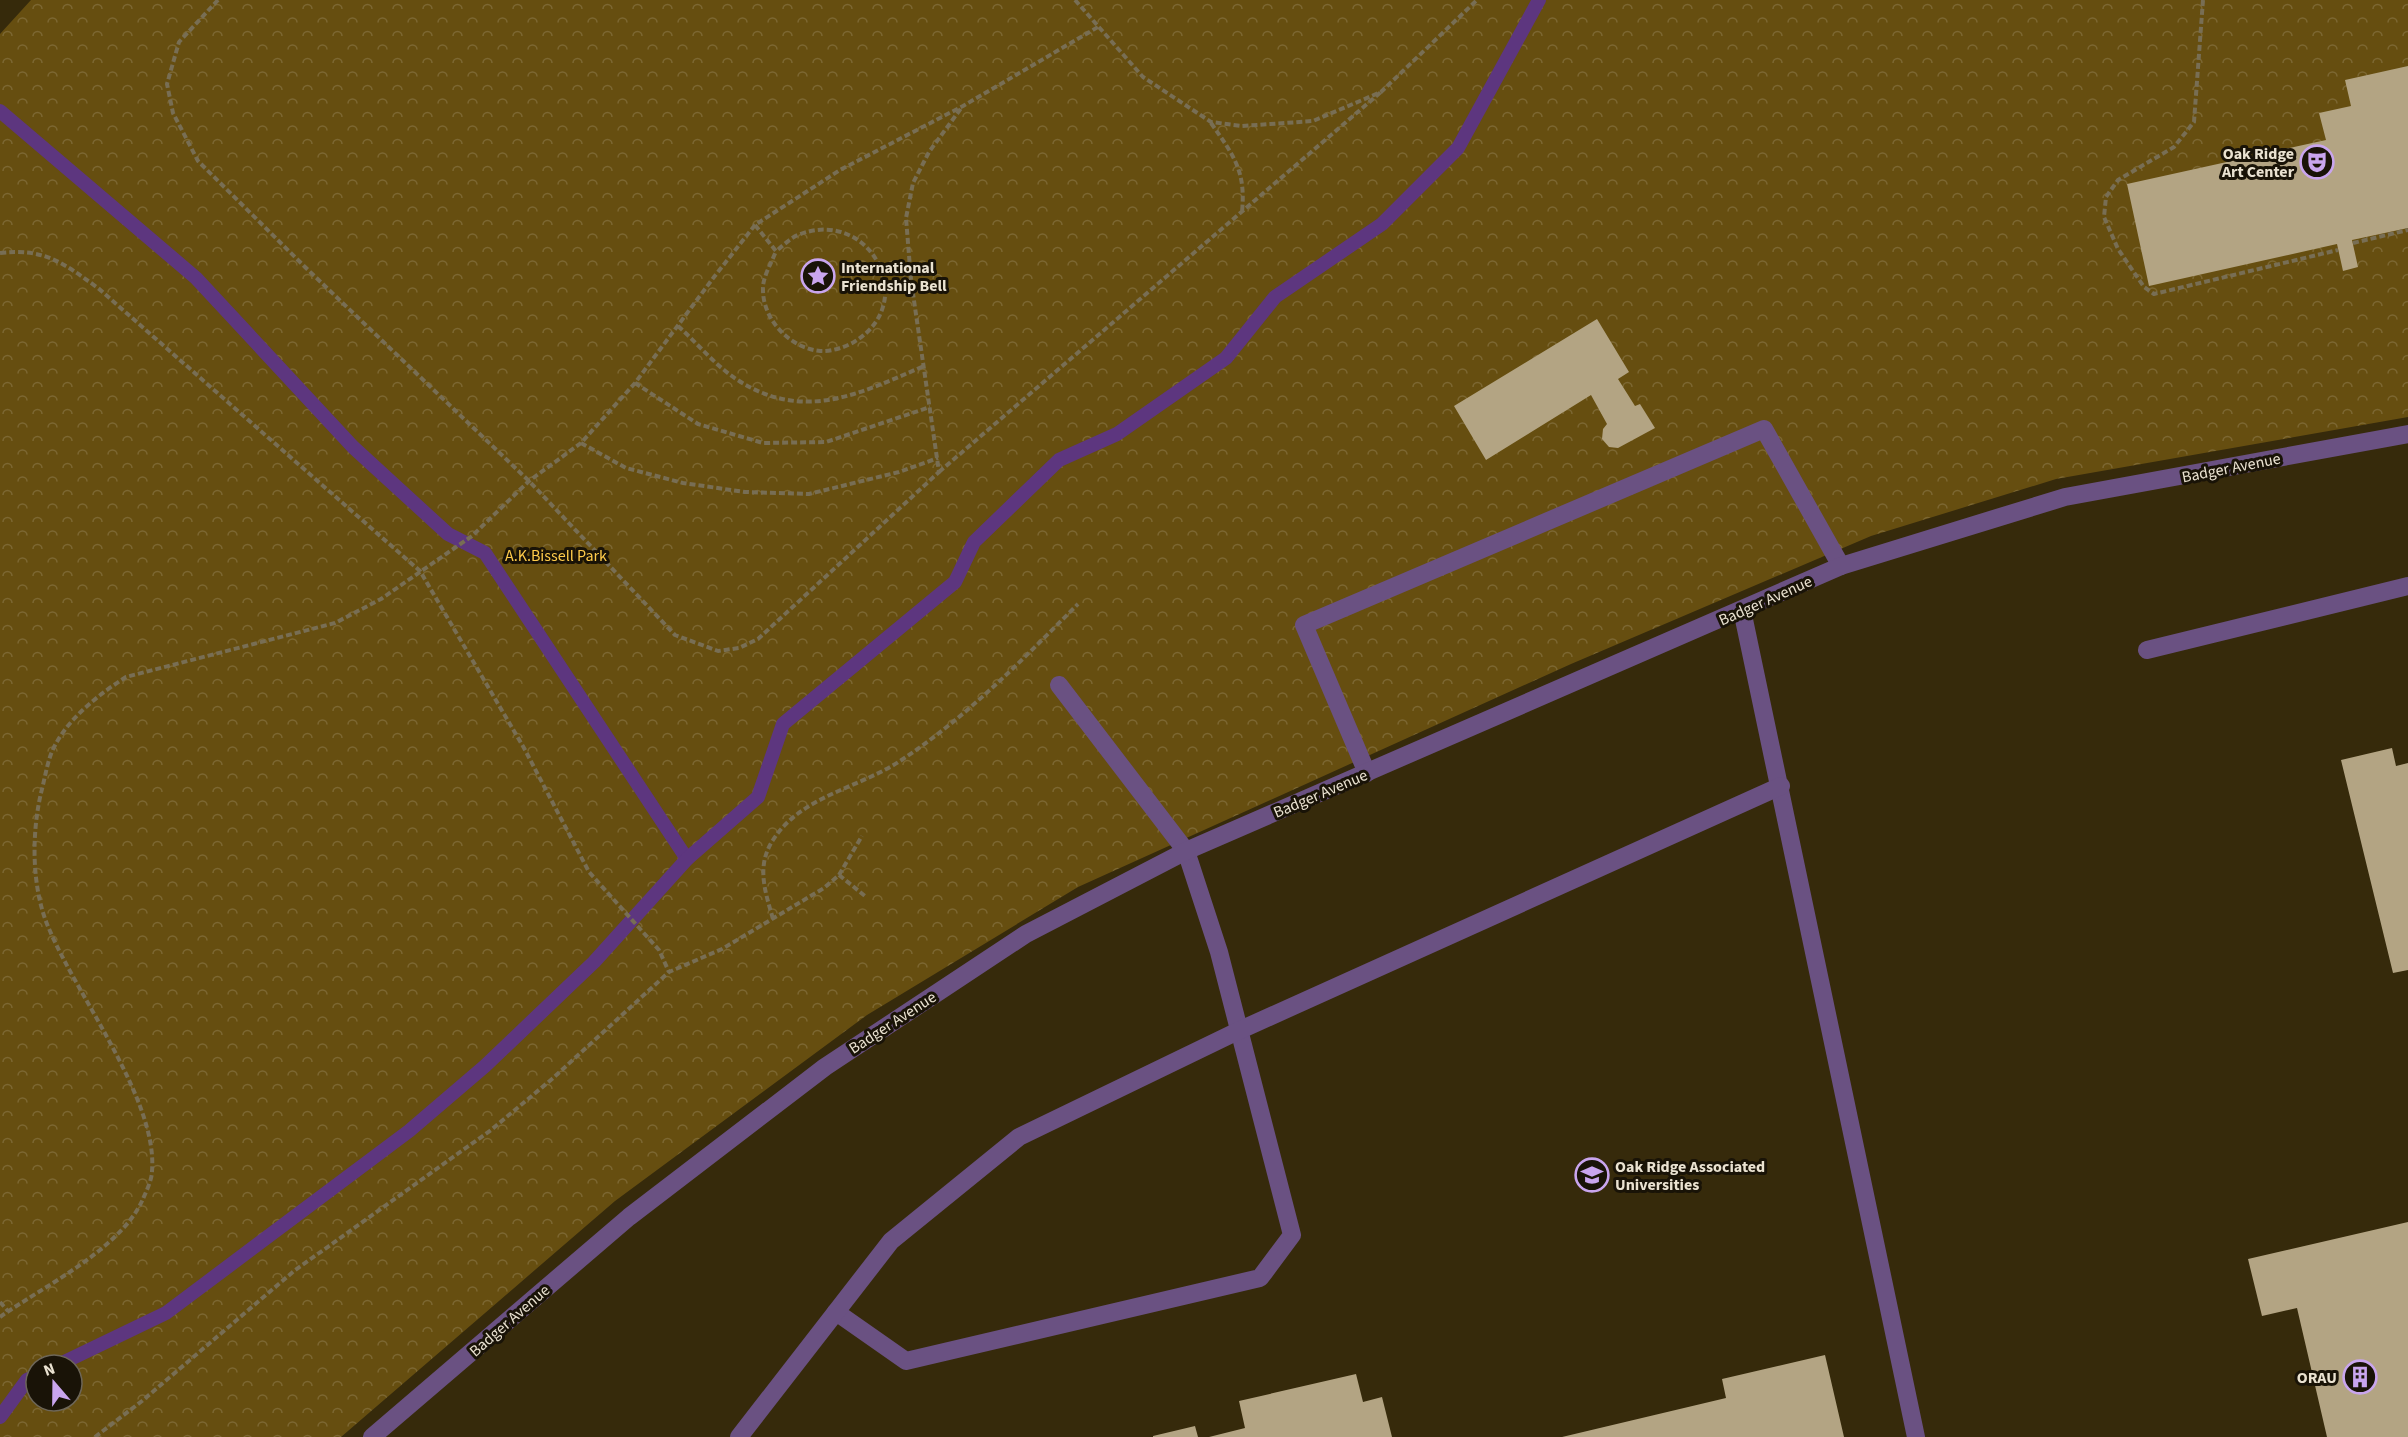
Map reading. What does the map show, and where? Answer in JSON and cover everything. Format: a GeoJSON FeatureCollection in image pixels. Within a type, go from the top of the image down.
{"type":"FeatureCollection","features":[{"type":"Feature","properties":{"kind":"street"},"geometry":{"type":"LineString","coordinates":[[1367,773],[1304,625],[1764,429],[1841,566]]}},
{"type":"Feature","properties":{"kind":"street","name":"Badger Avenue"},"geometry":{"type":"LineString","coordinates":[[372,1437],[629,1217],[825,1067],[1026,934],[1186,851],[1841,566],[2066,497],[2408,434]]}},
{"type":"Feature","properties":{"kind":"street"},"geometry":{"type":"LineString","coordinates":[[2147,650],[2408,586]]}},
{"type":"Feature","properties":{"kind":"street"},"geometry":{"type":"LineString","coordinates":[[1743,610],[1916,1437]]}},
{"type":"Feature","properties":{"kind":"street"},"geometry":{"type":"LineString","coordinates":[[836,1312],[906,1361],[1260,1278],[1292,1235],[1219,952],[1186,851],[1059,685]]}},
{"type":"Feature","properties":{"kind":"street"},"geometry":{"type":"LineString","coordinates":[[739,1437],[891,1241],[1019,1137],[1238,1031],[1781,786]]}},
{"type":"Feature","properties":{"kind":"path"},"geometry":{"type":"LineString","coordinates":[[218,0],[179,42],[166,84],[173,113],[198,161],[305,267],[529,481],[675,635],[718,651],[738,648],[758,639],[939,472],[1381,92],[1477,0]]}},
{"type":"Feature","properties":{"kind":"path"},"geometry":{"type":"LineString","coordinates":[[1075,0],[1143,77],[1211,122],[1233,155],[1244,186],[1242,213]]}},
{"type":"Feature","properties":{"kind":"path"},"geometry":{"type":"LineString","coordinates":[[2203,0],[2194,122],[2174,147],[2118,180],[2106,197],[2104,217],[2118,249],[2144,287],[2154,294],[2338,250]]}},
{"type":"Feature","properties":{"kind":"path"},"geometry":{"type":"LineString","coordinates":[[0,1317],[115,1239],[141,1202],[152,1172],[150,1136],[133,1089],[49,930],[36,877],[38,806],[52,752],[78,714],[97,696],[126,677],[334,623],[381,599],[472,536],[529,481],[581,443],[635,383],[755,225],[840,170],[963,106],[1098,27]]}},
{"type":"Feature","properties":{"kind":"path"},"geometry":{"type":"LineString","coordinates":[[1211,122],[1242,126],[1312,121],[1381,92]]}},
{"type":"Feature","properties":{"kind":"path"},"geometry":{"type":"LineString","coordinates":[[939,472],[912,280],[906,218],[914,183],[929,152],[963,106]]}},
{"type":"Feature","properties":{"kind":"path"},"geometry":{"type":"LineString","coordinates":[[755,225],[776,251]]}},
{"type":"Feature","properties":{"kind":"path"},"geometry":{"type":"LineString","coordinates":[[826,228],[862,241],[882,267],[887,287],[880,315],[868,334],[846,347],[821,351],[796,345],[771,321],[762,289],[776,251],[797,235],[826,228]]}},
{"type":"Feature","properties":{"kind":"path"},"geometry":{"type":"LineString","coordinates":[[2353,243],[2408,230]]}},
{"type":"Feature","properties":{"kind":"path"},"geometry":{"type":"LineString","coordinates":[[0,253],[21,250],[41,253],[61,261],[98,288],[420,571],[524,748],[589,872],[659,950],[669,972]]}},
{"type":"Feature","properties":{"kind":"path"},"geometry":{"type":"LineString","coordinates":[[887,287],[912,280]]}},
{"type":"Feature","properties":{"kind":"path"},"geometry":{"type":"LineString","coordinates":[[678,326],[735,379],[768,395],[810,404],[861,393],[924,366]]}},
{"type":"Feature","properties":{"kind":"path"},"geometry":{"type":"LineString","coordinates":[[635,383],[698,424],[763,443],[826,442],[930,407]]}},
{"type":"Feature","properties":{"kind":"path"},"geometry":{"type":"LineString","coordinates":[[581,443],[626,468],[683,483],[745,492],[809,494],[899,472],[938,458]]}},
{"type":"Feature","properties":{"kind":"path"},"geometry":{"type":"LineString","coordinates":[[773,919],[762,883],[763,865],[774,838],[788,822],[809,805],[899,762],[975,706],[1078,604]]}},
{"type":"Feature","properties":{"kind":"path"},"geometry":{"type":"LineString","coordinates":[[95,1437],[142,1401],[294,1271],[491,1130],[552,1079],[669,972],[722,949],[824,888],[839,875],[862,836]]}},
{"type":"Feature","properties":{"kind":"path"},"geometry":{"type":"LineString","coordinates":[[839,875],[865,896]]}},
{"type":"Feature","properties":{"kind":"path"},"geometry":{"type":"LineString","coordinates":[[0,1302],[8,1311]]}},
{"type":"Feature","properties":{"kind":"green space","name":"A.K.Bissell Park"},"geometry":{"type":"Polygon","coordinates":[[[31,0],[2408,0],[2408,417],[2056,479],[1871,536],[1571,664],[1078,887],[867,1015],[615,1201],[341,1437],[0,1437],[0,34],[31,0]]]}},
{"type":"Feature","properties":{"kind":"building","name":"Oak Ridge Art Center"},"geometry":{"type":"Polygon","coordinates":[[[2408,66],[2408,228],[2352,240],[2358,267],[2343,271],[2337,244],[2149,286],[2127,184],[2326,140],[2319,113],[2351,106],[2345,80],[2408,66]]]}},
{"type":"Feature","properties":{"kind":"building"},"geometry":{"type":"Polygon","coordinates":[[[1597,319],[1629,372],[1618,379],[1635,406],[1640,404],[1655,428],[1618,448],[1609,447],[1602,439],[1603,429],[1607,424],[1591,395],[1486,460],[1454,406],[1597,319]]]}},
{"type":"Feature","properties":{"kind":"building"},"geometry":{"type":"Polygon","coordinates":[[[2392,748],[2396,766],[2408,763],[2408,970],[2393,973],[2341,760],[2392,748]]]}},
{"type":"Feature","properties":{"kind":"building","name":"ORAU"},"geometry":{"type":"Polygon","coordinates":[[[2408,1222],[2408,1437],[2327,1437],[2297,1308],[2262,1316],[2248,1259],[2408,1222]]]}},
{"type":"Feature","properties":{"kind":"building"},"geometry":{"type":"Polygon","coordinates":[[[1825,1355],[1844,1437],[1562,1437],[1726,1398],[1722,1379],[1825,1355]]]}},
{"type":"Feature","properties":{"kind":"building"},"geometry":{"type":"Polygon","coordinates":[[[1356,1374],[1363,1402],[1382,1397],[1392,1437],[1209,1437],[1245,1428],[1239,1401],[1356,1374]]]}},
{"type":"Feature","properties":{"kind":"building"},"geometry":{"type":"Polygon","coordinates":[[[1195,1426],[1198,1437],[1153,1437],[1153,1436],[1195,1426]]]}},
{"type":"Feature","properties":{"kind":"waterway"},"geometry":{"type":"LineString","coordinates":[[83,1353],[166,1313],[409,1131],[485,1066],[594,962],[687,859],[758,797],[783,724],[955,582],[974,542],[1059,460],[1117,434],[1226,358],[1275,297],[1382,224],[1458,148],[1539,0]]}},
{"type":"Feature","properties":{"kind":"waterway"},"geometry":{"type":"LineString","coordinates":[[0,111],[196,278],[353,447],[448,534],[485,553],[687,859]]}},
{"type":"Feature","properties":{"kind":"waterway"},"geometry":{"type":"LineString","coordinates":[[0,1417],[24,1384]]}},
{"type":"Feature","properties":{"kind":"place","name":"Oak Ridge Art Center"},"geometry":{"type":"Point","coordinates":[2317,162]}},
{"type":"Feature","properties":{"kind":"place","name":"International Friendship Bell"},"geometry":{"type":"Point","coordinates":[818,276]}},
{"type":"Feature","properties":{"kind":"place","name":"Oak Ridge Associated Universities"},"geometry":{"type":"Point","coordinates":[1592,1175]}},
{"type":"Feature","properties":{"kind":"place","name":"ORAU"},"geometry":{"type":"Point","coordinates":[2360,1377]}}]}
